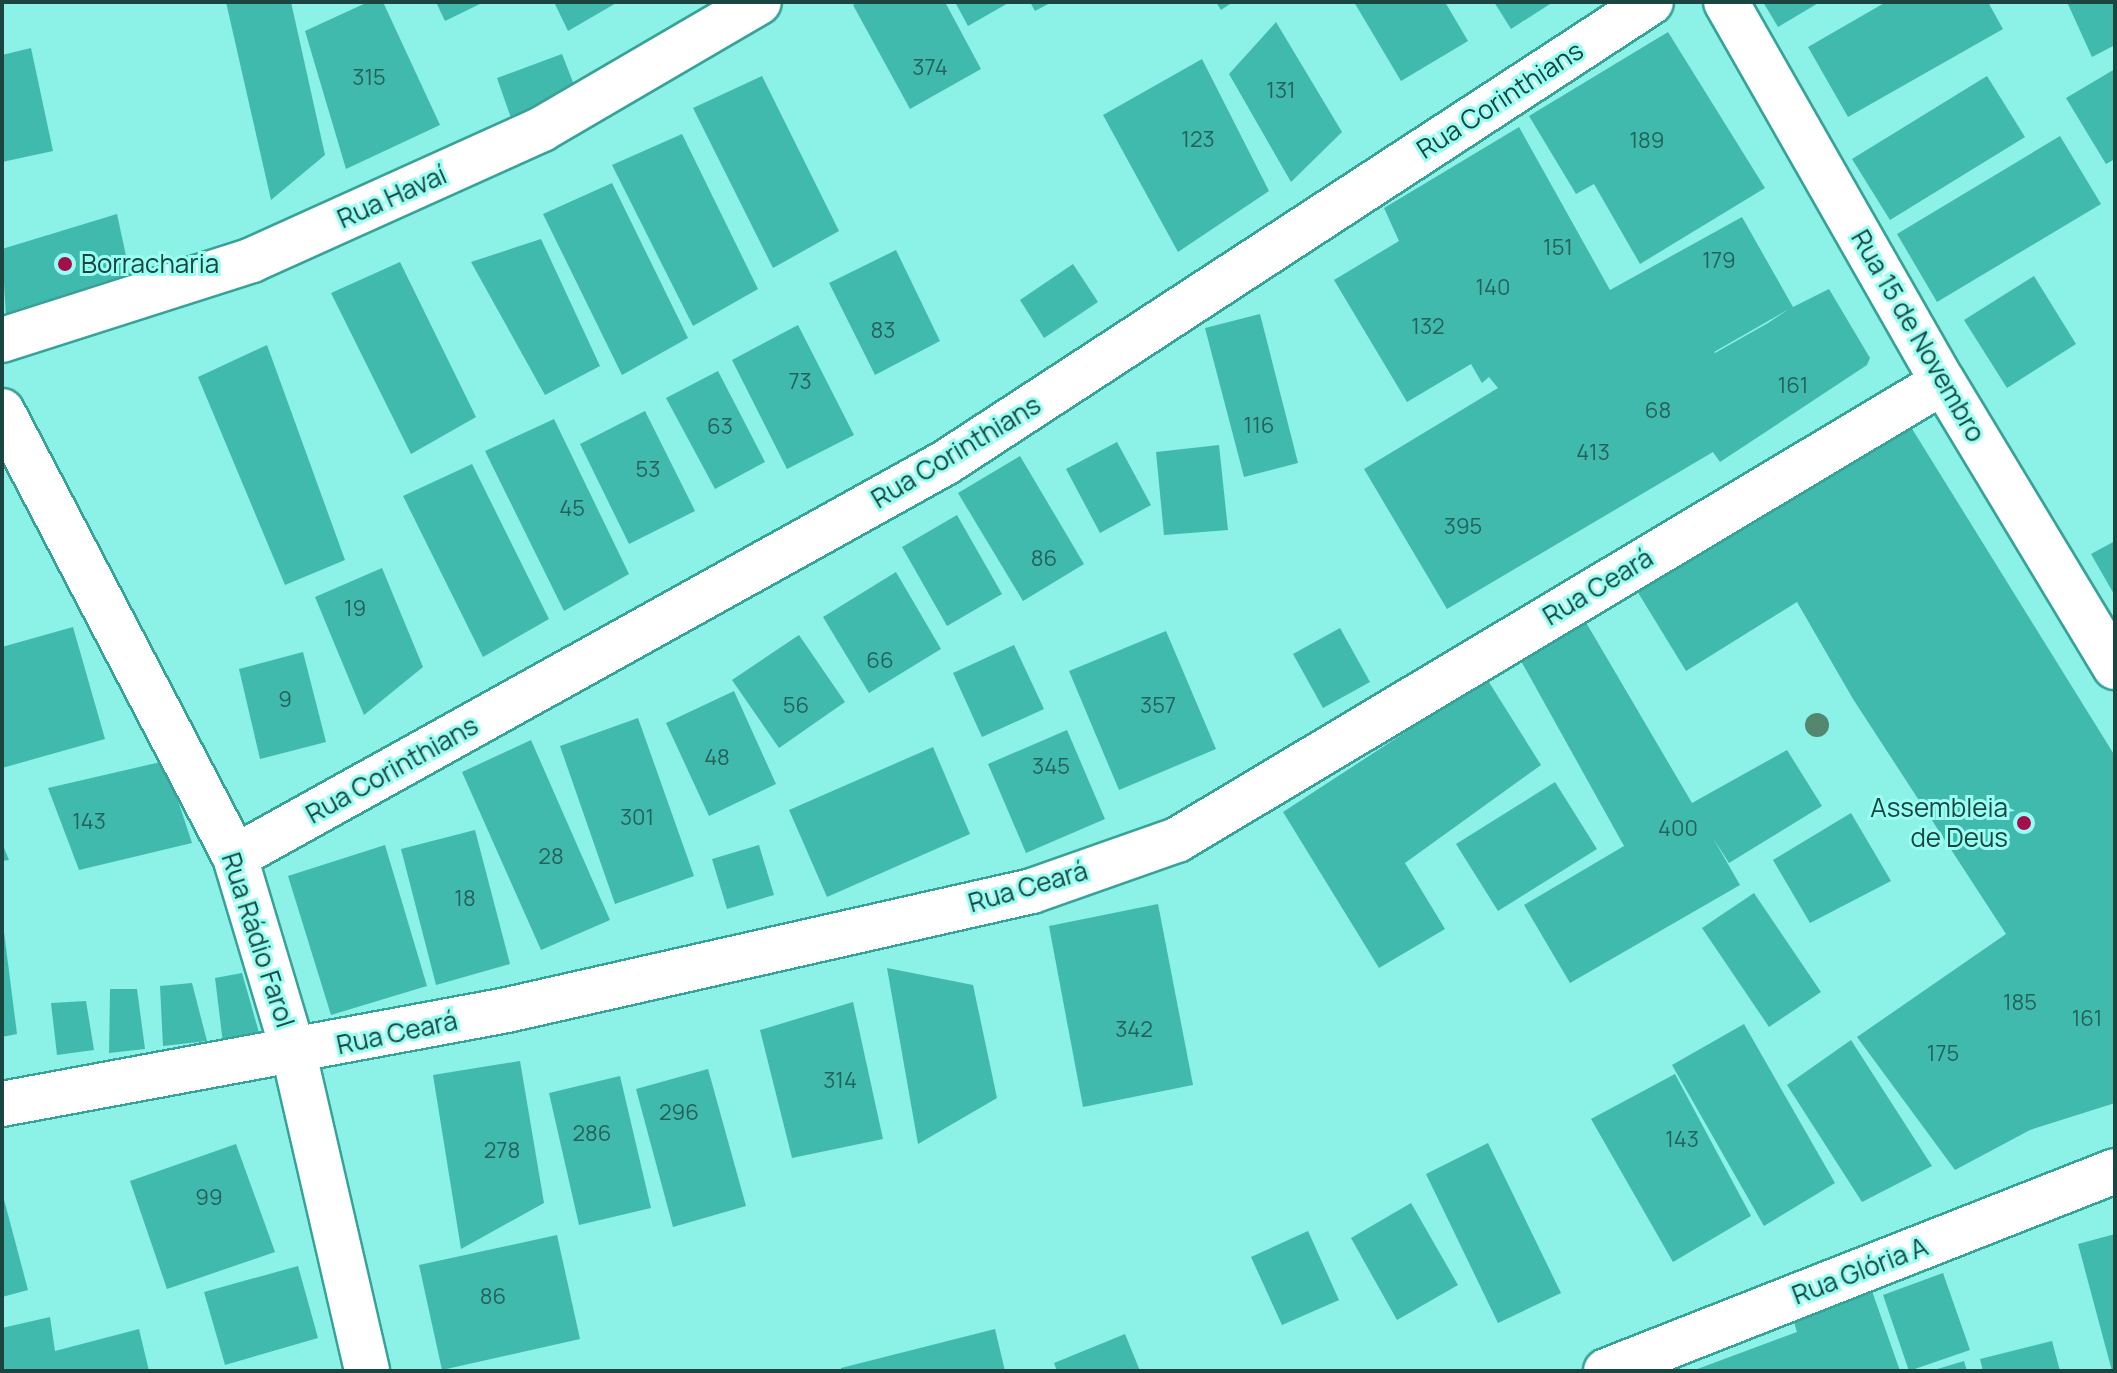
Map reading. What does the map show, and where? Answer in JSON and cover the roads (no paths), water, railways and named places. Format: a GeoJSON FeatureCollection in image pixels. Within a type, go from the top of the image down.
{"type":"FeatureCollection","features":[{"type":"Feature","properties":{"kind":"street","name":"Rua Havaí"},"geometry":{"type":"LineString","coordinates":[[2,340],[252,260],[542,129],[759,2]]}},
{"type":"Feature","properties":{"kind":"street","name":"Rua Corinthians"},"geometry":{"type":"LineString","coordinates":[[235,857],[945,463],[1651,2]]}},
{"type":"Feature","properties":{"kind":"street","name":"Rua 15 de Novembro"},"geometry":{"type":"LineString","coordinates":[[1726,2],[1943,382],[2115,667]]}},
{"type":"Feature","properties":{"kind":"street","name":"Rua Ceará"},"geometry":{"type":"LineString","coordinates":[[2,1104],[294,1054],[1032,891],[1177,840],[1943,382]]}},
{"type":"Feature","properties":{"kind":"street","name":"Rua Rádio Farol"},"geometry":{"type":"LineString","coordinates":[[2,411],[235,857],[294,1054],[367,1371]]}},
{"type":"Feature","properties":{"kind":"street","name":"Rua Glória A"},"geometry":{"type":"LineString","coordinates":[[1606,1371],[2115,1171]]}},
{"type":"Feature","properties":{"kind":"place","name":"Borracharia"},"geometry":{"type":"Point","coordinates":[65,264]}},
{"type":"Feature","properties":{"kind":"place","name":"Assembleia de Deus"},"geometry":{"type":"Point","coordinates":[2024,823]}}]}
